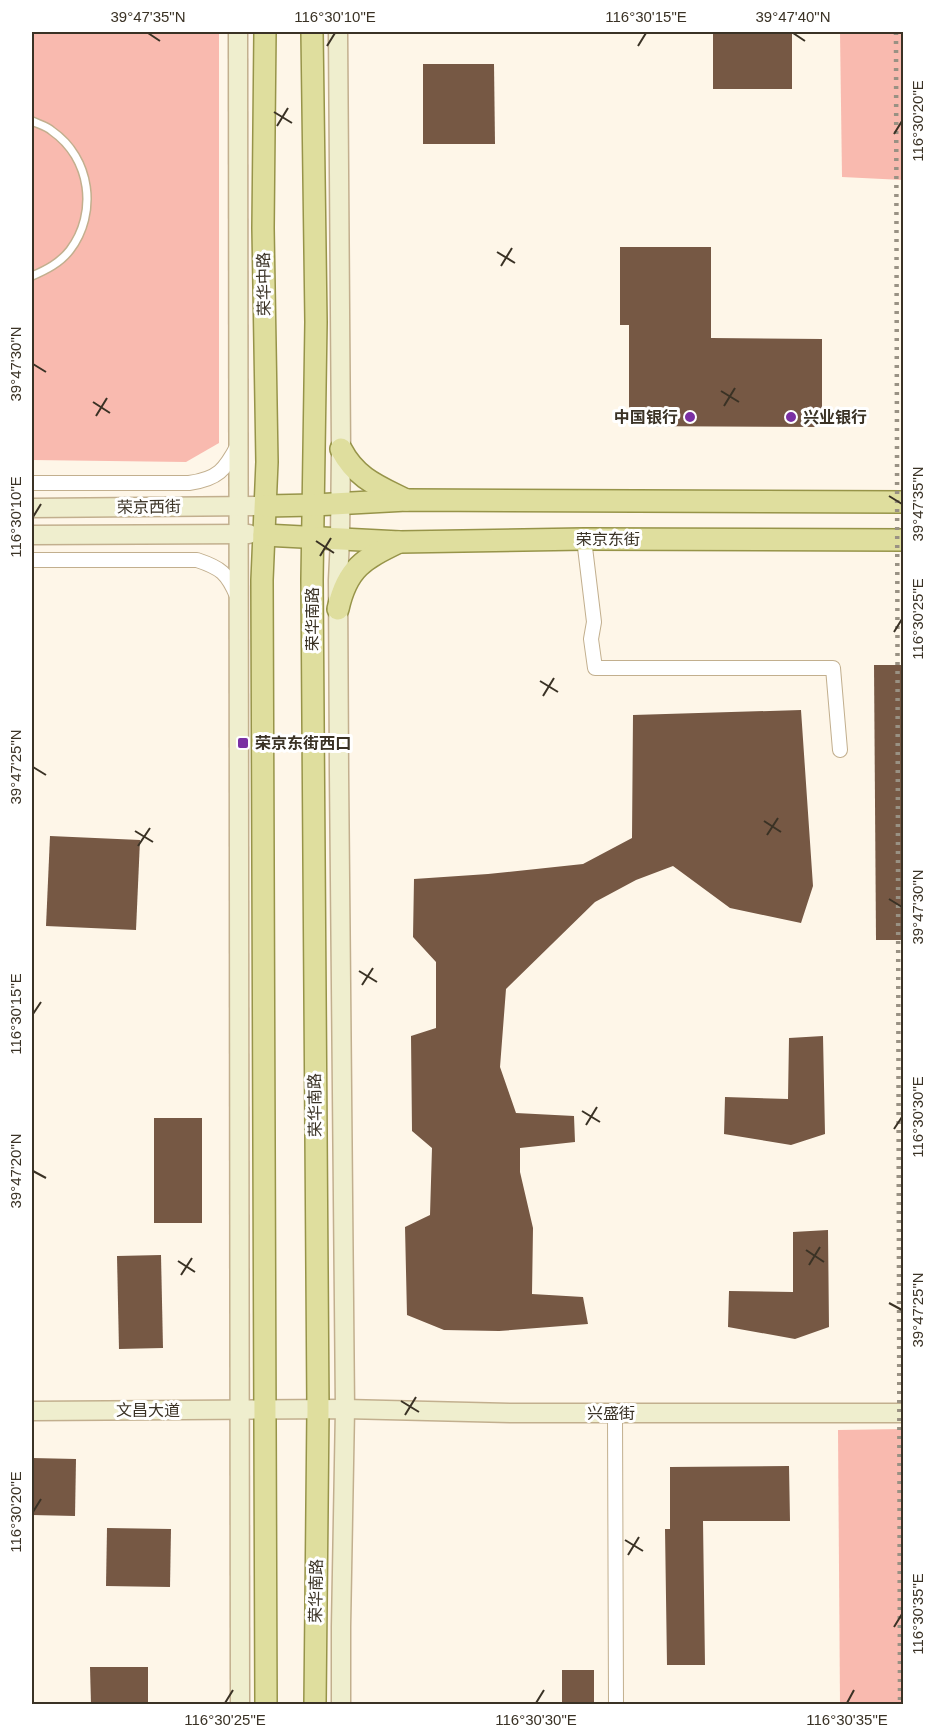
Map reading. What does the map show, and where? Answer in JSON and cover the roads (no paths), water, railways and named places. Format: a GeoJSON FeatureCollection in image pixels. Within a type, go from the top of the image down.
{"type":"FeatureCollection","features":[{"type":"Feature","properties":{"kind":"main road","name":"荣华中路"},"geometry":{"type":"LineString","coordinates":[[264,536],[267,462],[263,228],[265,32]]}},
{"type":"Feature","properties":{"kind":"main road"},"geometry":{"type":"LineString","coordinates":[[312,32],[316,322],[314,505]]}},
{"type":"Feature","properties":{"kind":"main road"},"geometry":{"type":"LineString","coordinates":[[341,448],[349,463],[358,473],[376,485],[407,500]]}},
{"type":"Feature","properties":{"kind":"main road"},"geometry":{"type":"LineString","coordinates":[[266,506],[407,500],[903,502]]}},
{"type":"Feature","properties":{"kind":"main road","name":"荣华南路"},"geometry":{"type":"LineString","coordinates":[[314,505],[313,833],[318,1409],[315,1700]]}},
{"type":"Feature","properties":{"kind":"main road"},"geometry":{"type":"LineString","coordinates":[[264,536],[262,580],[266,1704]]}},
{"type":"Feature","properties":{"kind":"main road","name":"荣京东街"},"geometry":{"type":"LineString","coordinates":[[264,536],[400,542],[584,539],[903,540]]}},
{"type":"Feature","properties":{"kind":"main road"},"geometry":{"type":"LineString","coordinates":[[338,609],[342,593],[354,570],[379,552],[400,542]]}},
{"type":"Feature","properties":{"kind":"street"},"geometry":{"type":"LineString","coordinates":[[238,32],[240,1704]]}},
{"type":"Feature","properties":{"kind":"street"},"geometry":{"type":"LineString","coordinates":[[338,32],[341,448],[338,609],[345,1409],[341,1704]]}},
{"type":"Feature","properties":{"kind":"street"},"geometry":{"type":"LineString","coordinates":[[239,289],[263,228]]}},
{"type":"Feature","properties":{"kind":"street"},"geometry":{"type":"LineString","coordinates":[[32,483],[207,481],[223,469],[238,443]]}},
{"type":"Feature","properties":{"kind":"street","name":"荣京西街"},"geometry":{"type":"LineString","coordinates":[[32,508],[266,506]]}},
{"type":"Feature","properties":{"kind":"street","name":"荣京西街"},"geometry":{"type":"LineString","coordinates":[[32,535],[238,533],[264,536]]}},
{"type":"Feature","properties":{"kind":"street"},"geometry":{"type":"LineString","coordinates":[[584,539],[594,622],[591,639],[595,668],[833,668],[840,750]]}},
{"type":"Feature","properties":{"kind":"street"},"geometry":{"type":"LineString","coordinates":[[32,560],[197,560],[210,564],[224,573],[238,598]]}},
{"type":"Feature","properties":{"kind":"street"},"geometry":{"type":"LineString","coordinates":[[313,833],[339,773]]}},
{"type":"Feature","properties":{"kind":"street"},"geometry":{"type":"LineString","coordinates":[[239,1208],[264,1148]]}},
{"type":"Feature","properties":{"kind":"street","name":"兴盛街"},"geometry":{"type":"LineString","coordinates":[[264,1410],[345,1409],[511,1413],[903,1413]]}},
{"type":"Feature","properties":{"kind":"street","name":"文昌大道"},"geometry":{"type":"LineString","coordinates":[[32,1411],[264,1410]]}},
{"type":"Feature","properties":{"kind":"street"},"geometry":{"type":"LineString","coordinates":[[615,1413],[616,1704]]}},
{"type":"Feature","properties":{"kind":"street"},"geometry":{"type":"LineString","coordinates":[[315,1700],[341,1627]]}},
{"type":"Feature","properties":{"kind":"lane"},"geometry":{"type":"LineString","coordinates":[[32,121],[52,130],[72,149],[84,174],[88,201],[83,228],[69,251],[48,269],[32,276]]}},
{"type":"Feature","properties":{"kind":"railway"},"geometry":{"type":"LineString","coordinates":[[896,32],[900,1704]]}},
{"type":"Feature","properties":{"kind":"place","name":"中国银行"},"geometry":{"type":"Point","coordinates":[690,417]}},
{"type":"Feature","properties":{"kind":"place","name":"兴业银行"},"geometry":{"type":"Point","coordinates":[791,417]}},
{"type":"Feature","properties":{"kind":"place","name":"荣京东街西口"},"geometry":{"type":"Point","coordinates":[243,743]}}]}
